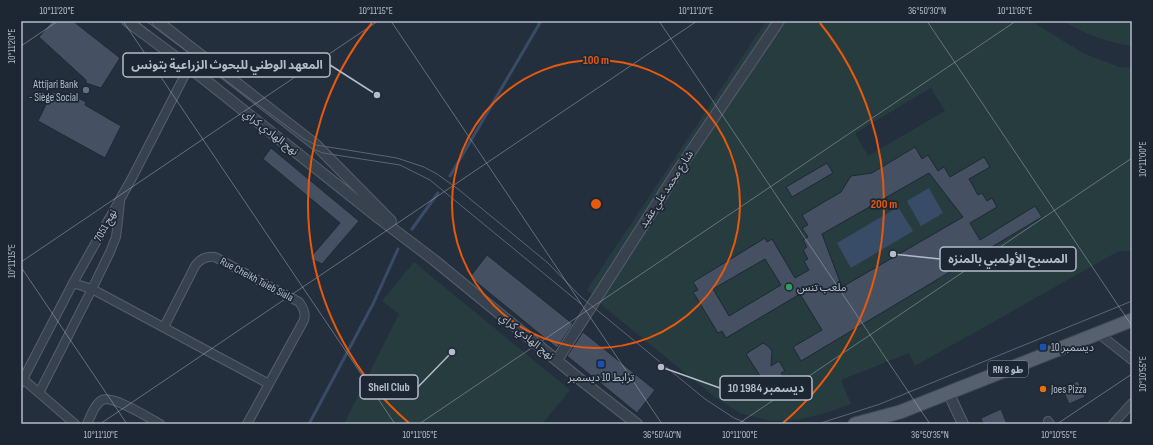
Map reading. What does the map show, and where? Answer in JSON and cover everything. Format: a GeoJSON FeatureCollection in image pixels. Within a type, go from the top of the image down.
{"type":"FeatureCollection","features":[{"type":"Feature","properties":{"kind":"main road","name":"RN 8 طو"},"geometry":{"type":"LineString","coordinates":[[879,420],[1132,320]]}},
{"type":"Feature","properties":{"kind":"main road"},"geometry":{"type":"LineString","coordinates":[[855,424],[879,420]]}},
{"type":"Feature","properties":{"kind":"street","name":"نهج الهادي كراي"},"geometry":{"type":"LineString","coordinates":[[127,21],[189,67],[380,219],[414,244],[637,424]]}},
{"type":"Feature","properties":{"kind":"street","name":"نهج الهادي كراي"},"geometry":{"type":"LineString","coordinates":[[157,21],[316,145],[414,244]]}},
{"type":"Feature","properties":{"kind":"street","name":"شارع محمد علي عقيد"},"geometry":{"type":"LineString","coordinates":[[557,360],[679,169],[779,21]]}},
{"type":"Feature","properties":{"kind":"street","name":"نهج 7051"},"geometry":{"type":"LineString","coordinates":[[22,381],[73,283],[132,178],[189,67]]}},
{"type":"Feature","properties":{"kind":"street"},"geometry":{"type":"LineString","coordinates":[[39,393],[92,290],[116,237],[120,199]]}},
{"type":"Feature","properties":{"kind":"street","name":"Rue Cheikh Taieb Siala"},"geometry":{"type":"LineString","coordinates":[[164,326],[195,266],[206,257],[215,257],[296,300],[303,309],[305,314],[304,320],[247,424]]}},
{"type":"Feature","properties":{"kind":"street"},"geometry":{"type":"LineString","coordinates":[[73,283],[92,290],[164,326],[269,384]]}},
{"type":"Feature","properties":{"kind":"street"},"geometry":{"type":"LineString","coordinates":[[1098,333],[1132,360]]}},
{"type":"Feature","properties":{"kind":"street"},"geometry":{"type":"LineString","coordinates":[[22,381],[39,393],[75,424]]}},
{"type":"Feature","properties":{"kind":"street"},"geometry":{"type":"LineString","coordinates":[[948,392],[963,424]]}},
{"type":"Feature","properties":{"kind":"street","name":"نهج الهادي كراي"},"geometry":{"type":"LineString","coordinates":[[603,398],[631,424]]}},
{"type":"Feature","properties":{"kind":"street"},"geometry":{"type":"LineString","coordinates":[[87,424],[96,406],[101,401],[108,399],[160,424]]}},
{"type":"Feature","properties":{"kind":"street"},"geometry":{"type":"LineString","coordinates":[[1113,424],[1132,403]]}},
{"type":"Feature","properties":{"kind":"green space"},"geometry":{"type":"Polygon","coordinates":[[[766,21],[1031,21],[1083,53],[1119,67],[1132,68],[1132,251],[1119,251],[915,366],[909,353],[841,380],[851,404],[822,414],[797,420],[770,421],[740,413],[716,398],[604,307],[587,290],[766,21]],[[931,88],[855,133],[868,156],[945,111],[931,88]]]}},
{"type":"Feature","properties":{"kind":"green space"},"geometry":{"type":"Polygon","coordinates":[[[1063,21],[1132,21],[1132,46],[1114,43],[1096,37],[1063,21]]]}},
{"type":"Feature","properties":{"kind":"green space"},"geometry":{"type":"Polygon","coordinates":[[[414,262],[570,390],[542,424],[344,424],[399,314],[382,301],[414,262]]]}},
{"type":"Feature","properties":{"kind":"water"},"geometry":{"type":"Polygon","coordinates":[[[929,188],[943,213],[921,226],[907,201],[929,188]]]}},
{"type":"Feature","properties":{"kind":"water"},"geometry":{"type":"Polygon","coordinates":[[[898,207],[913,231],[851,268],[837,243],[898,207]]]}},
{"type":"Feature","properties":{"kind":"building"},"geometry":{"type":"Polygon","coordinates":[[[52,21],[73,21],[120,58],[101,88],[86,83],[86,80],[39,37],[52,21]]]}},
{"type":"Feature","properties":{"kind":"building"},"geometry":{"type":"Polygon","coordinates":[[[52,92],[63,94],[74,99],[76,97],[86,102],[85,105],[121,126],[105,158],[38,121],[52,92]]]}},
{"type":"Feature","properties":{"kind":"building"},"geometry":{"type":"Polygon","coordinates":[[[915,147],[922,159],[928,155],[938,171],[944,167],[950,177],[984,157],[990,167],[969,179],[978,195],[982,193],[987,201],[992,198],[997,207],[970,223],[980,240],[1035,206],[1042,217],[801,361],[793,347],[822,330],[800,294],[726,338],[722,331],[718,333],[693,292],[698,290],[693,282],[765,238],[767,242],[772,239],[795,278],[809,270],[804,261],[808,259],[803,250],[807,247],[803,240],[808,237],[802,228],[808,225],[802,215],[841,192],[851,176],[872,173],[915,147]],[[929,173],[822,234],[842,287],[963,217],[929,173]],[[765,259],[713,289],[729,316],[781,285],[765,259]]]}},
{"type":"Feature","properties":{"kind":"building"},"geometry":{"type":"Polygon","coordinates":[[[271,148],[359,221],[322,264],[310,258],[340,223],[263,159],[271,148]]]}},
{"type":"Feature","properties":{"kind":"building"},"geometry":{"type":"Polygon","coordinates":[[[827,163],[833,173],[792,197],[786,187],[827,163]]]}},
{"type":"Feature","properties":{"kind":"building"},"geometry":{"type":"Polygon","coordinates":[[[487,255],[573,324],[557,348],[470,277],[487,255]]]}},
{"type":"Feature","properties":{"kind":"building"},"geometry":{"type":"Polygon","coordinates":[[[583,332],[655,390],[637,413],[567,356],[583,332]]]}},
{"type":"Feature","properties":{"kind":"building"},"geometry":{"type":"Polygon","coordinates":[[[763,343],[772,351],[771,366],[779,361],[785,371],[781,373],[788,384],[767,397],[737,389],[740,378],[766,385],[746,354],[763,343]]]}},
{"type":"Feature","properties":{"kind":"building"},"geometry":{"type":"Polygon","coordinates":[[[1078,381],[1085,397],[1069,404],[1062,388],[1078,381]]]}},
{"type":"Feature","properties":{"kind":"building"},"geometry":{"type":"Polygon","coordinates":[[[1001,409],[1007,424],[983,424],[981,418],[1001,409]]]}},
{"type":"Feature","properties":{"kind":"waterway"},"geometry":{"type":"LineString","coordinates":[[450,176],[541,21]]}},
{"type":"Feature","properties":{"kind":"waterway"},"geometry":{"type":"LineString","coordinates":[[412,229],[438,193]]}},
{"type":"Feature","properties":{"kind":"waterway"},"geometry":{"type":"LineString","coordinates":[[309,424],[373,304],[398,249]]}},
{"type":"Feature","properties":{"kind":"tram line"},"geometry":{"type":"LineString","coordinates":[[137,21],[149,31]]}},
{"type":"Feature","properties":{"kind":"tram line"},"geometry":{"type":"LineString","coordinates":[[146,21],[304,139],[316,145],[397,158],[424,167],[437,174],[458,189],[548,263],[581,297],[705,399],[734,418],[749,424]]}},
{"type":"Feature","properties":{"kind":"tram line"},"geometry":{"type":"LineString","coordinates":[[313,149],[323,153],[400,165],[430,180],[581,304]]}},
{"type":"Feature","properties":{"kind":"tram line"},"geometry":{"type":"LineString","coordinates":[[818,424],[880,404],[1132,301]]}},
{"type":"Feature","properties":{"kind":"place","name":"Attijari Bank - Siège Social"},"geometry":{"type":"Point","coordinates":[86,90]}},
{"type":"Feature","properties":{"kind":"place","name":"المعهد الوطني للبحوث الزراعية بتونس"},"geometry":{"type":"Point","coordinates":[377,95]}},
{"type":"Feature","properties":{"kind":"place","name":"المسبح الأولمبي بالمنزه"},"geometry":{"type":"Point","coordinates":[893,254]}},
{"type":"Feature","properties":{"kind":"place","name":"ملعب تنس"},"geometry":{"type":"Point","coordinates":[789,287]}},
{"type":"Feature","properties":{"kind":"place","name":"10 ديسمبر"},"geometry":{"type":"Point","coordinates":[1043,347]}},
{"type":"Feature","properties":{"kind":"place","name":"Shell Club"},"geometry":{"type":"Point","coordinates":[452,352]}},
{"type":"Feature","properties":{"kind":"place","name":"ترابط 10 ديسمبر"},"geometry":{"type":"Point","coordinates":[601,364]}},
{"type":"Feature","properties":{"kind":"place","name":"10 ديسمبر 1984"},"geometry":{"type":"Point","coordinates":[661,367]}},
{"type":"Feature","properties":{"kind":"place","name":"Joes Pizza"},"geometry":{"type":"Point","coordinates":[1043,389]}}]}
